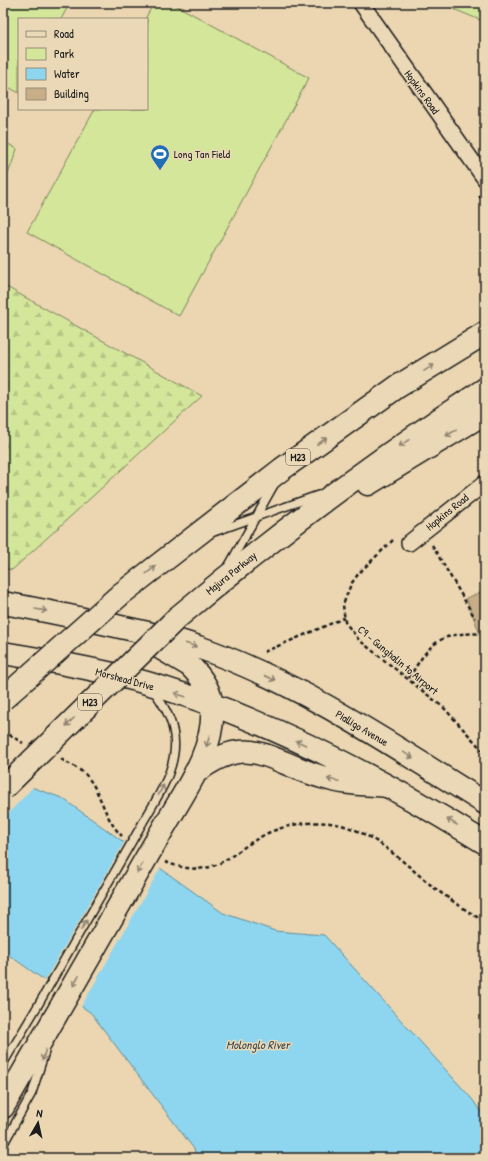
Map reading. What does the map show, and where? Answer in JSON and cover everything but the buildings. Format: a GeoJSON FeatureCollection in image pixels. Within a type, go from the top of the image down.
{"type":"FeatureCollection","features":[{"type":"Feature","properties":{"kind":"main road","name":"M23"},"geometry":{"type":"LineString","coordinates":[[3,700],[121,594],[189,539],[282,469],[397,388],[485,333]]}},
{"type":"Feature","properties":{"kind":"main road","name":"Majura Parkway"},"geometry":{"type":"LineString","coordinates":[[3,789],[178,617],[288,527],[343,486],[485,388]]}},
{"type":"Feature","properties":{"kind":"main road"},"geometry":{"type":"LineString","coordinates":[[288,527],[348,497],[485,413]]}},
{"type":"Feature","properties":{"kind":"main road"},"geometry":{"type":"LineString","coordinates":[[3,603],[127,628],[198,647],[235,661]]}},
{"type":"Feature","properties":{"kind":"main road"},"geometry":{"type":"LineString","coordinates":[[3,1107],[46,1012],[151,829],[195,773],[208,740],[212,718],[212,706],[204,682],[189,665],[127,628]]}},
{"type":"Feature","properties":{"kind":"main road","name":"Morshead Drive"},"geometry":{"type":"LineString","coordinates":[[3,653],[114,675],[212,706],[308,746],[386,786]]}},
{"type":"Feature","properties":{"kind":"main road","name":"Pialligo Avenue"},"geometry":{"type":"LineString","coordinates":[[235,661],[288,686],[350,720],[485,803]]}},
{"type":"Feature","properties":{"kind":"main road"},"geometry":{"type":"LineString","coordinates":[[195,773],[220,756],[235,752],[254,752],[275,757],[312,774],[333,780],[386,786],[485,843]]}},
{"type":"Feature","properties":{"kind":"street","name":"Hopkins Road"},"geometry":{"type":"LineString","coordinates":[[361,3],[485,179]]}},
{"type":"Feature","properties":{"kind":"street","name":"Hopkins Road"},"geometry":{"type":"LineString","coordinates":[[403,540],[424,531],[485,483]]}},
{"type":"Feature","properties":{"kind":"lane"},"geometry":{"type":"LineString","coordinates":[[219,583],[282,469]]}},
{"type":"Feature","properties":{"kind":"lane"},"geometry":{"type":"LineString","coordinates":[[189,539],[255,519],[343,486]]}},
{"type":"Feature","properties":{"kind":"lane"},"geometry":{"type":"LineString","coordinates":[[151,686],[166,710],[172,724],[175,749],[151,829]]}},
{"type":"Feature","properties":{"kind":"lane"},"geometry":{"type":"LineString","coordinates":[[3,1064],[46,1012]]}},
{"type":"Feature","properties":{"kind":"lane"},"geometry":{"type":"LineString","coordinates":[[3,1145],[36,1084],[46,1012]]}},
{"type":"Feature","properties":{"kind":"path"},"geometry":{"type":"LineString","coordinates":[[424,531],[476,621]]}},
{"type":"Feature","properties":{"kind":"path"},"geometry":{"type":"LineString","coordinates":[[235,661],[280,646],[344,618],[343,605],[351,584],[359,573],[403,540]]}},
{"type":"Feature","properties":{"kind":"path","name":"C9 - Gunghalin to Airport"},"geometry":{"type":"LineString","coordinates":[[344,618],[355,636],[409,678],[444,708],[485,753]]}},
{"type":"Feature","properties":{"kind":"path"},"geometry":{"type":"LineString","coordinates":[[480,627],[484,633]]}},
{"type":"Feature","properties":{"kind":"path"},"geometry":{"type":"LineString","coordinates":[[409,678],[424,652],[436,642],[457,634],[484,633]]}},
{"type":"Feature","properties":{"kind":"path"},"geometry":{"type":"LineString","coordinates":[[3,731],[25,744]]}},
{"type":"Feature","properties":{"kind":"path"},"geometry":{"type":"LineString","coordinates":[[53,756],[85,774],[94,787],[110,823],[127,839]]}},
{"type":"Feature","properties":{"kind":"path"},"geometry":{"type":"LineString","coordinates":[[159,860],[178,867],[193,869],[208,868],[225,862],[265,834],[298,824],[330,823],[352,829],[378,842],[439,891],[485,922]]}},
{"type":"Feature","properties":{"kind":"green space"},"geometry":{"type":"Polygon","coordinates":[[[3,3],[70,3],[62,18],[18,18],[18,92],[3,84],[3,3]]]}},
{"type":"Feature","properties":{"kind":"green space","name":"Long Tan Field"},"geometry":{"type":"Polygon","coordinates":[[[154,3],[172,3],[309,78],[179,316],[27,232],[94,110],[148,110],[148,18],[146,18],[154,3]]]}},
{"type":"Feature","properties":{"kind":"green space"},"geometry":{"type":"Polygon","coordinates":[[[444,3],[485,3],[485,22],[456,10],[444,3]]]}},
{"type":"Feature","properties":{"kind":"green space"},"geometry":{"type":"Polygon","coordinates":[[[3,141],[17,149],[3,188],[3,141]]]}},
{"type":"Feature","properties":{"kind":"green space"},"geometry":{"type":"Polygon","coordinates":[[[3,285],[202,396],[12,570],[3,568],[3,285]]]}},
{"type":"Feature","properties":{"kind":"water","name":"Molonglo River"},"geometry":{"type":"Polygon","coordinates":[[[3,777],[62,798],[223,913],[275,931],[324,935],[472,1099],[485,1118],[485,1158],[197,1158],[194,1149],[91,1013],[3,951],[3,777]]]}},
{"type":"Feature","properties":{"kind":"pier"},"geometry":{"type":"Polygon","coordinates":[[[3,775],[34,786],[3,819],[3,775]]]}},
{"type":"Feature","properties":{"kind":"pier"},"geometry":{"type":"Polygon","coordinates":[[[125,841],[161,867],[81,1007],[44,982],[125,841]]]}},
{"type":"Feature","properties":{"kind":"place","name":"Long Tan Field"},"geometry":{"type":"Point","coordinates":[160,171]}}]}
